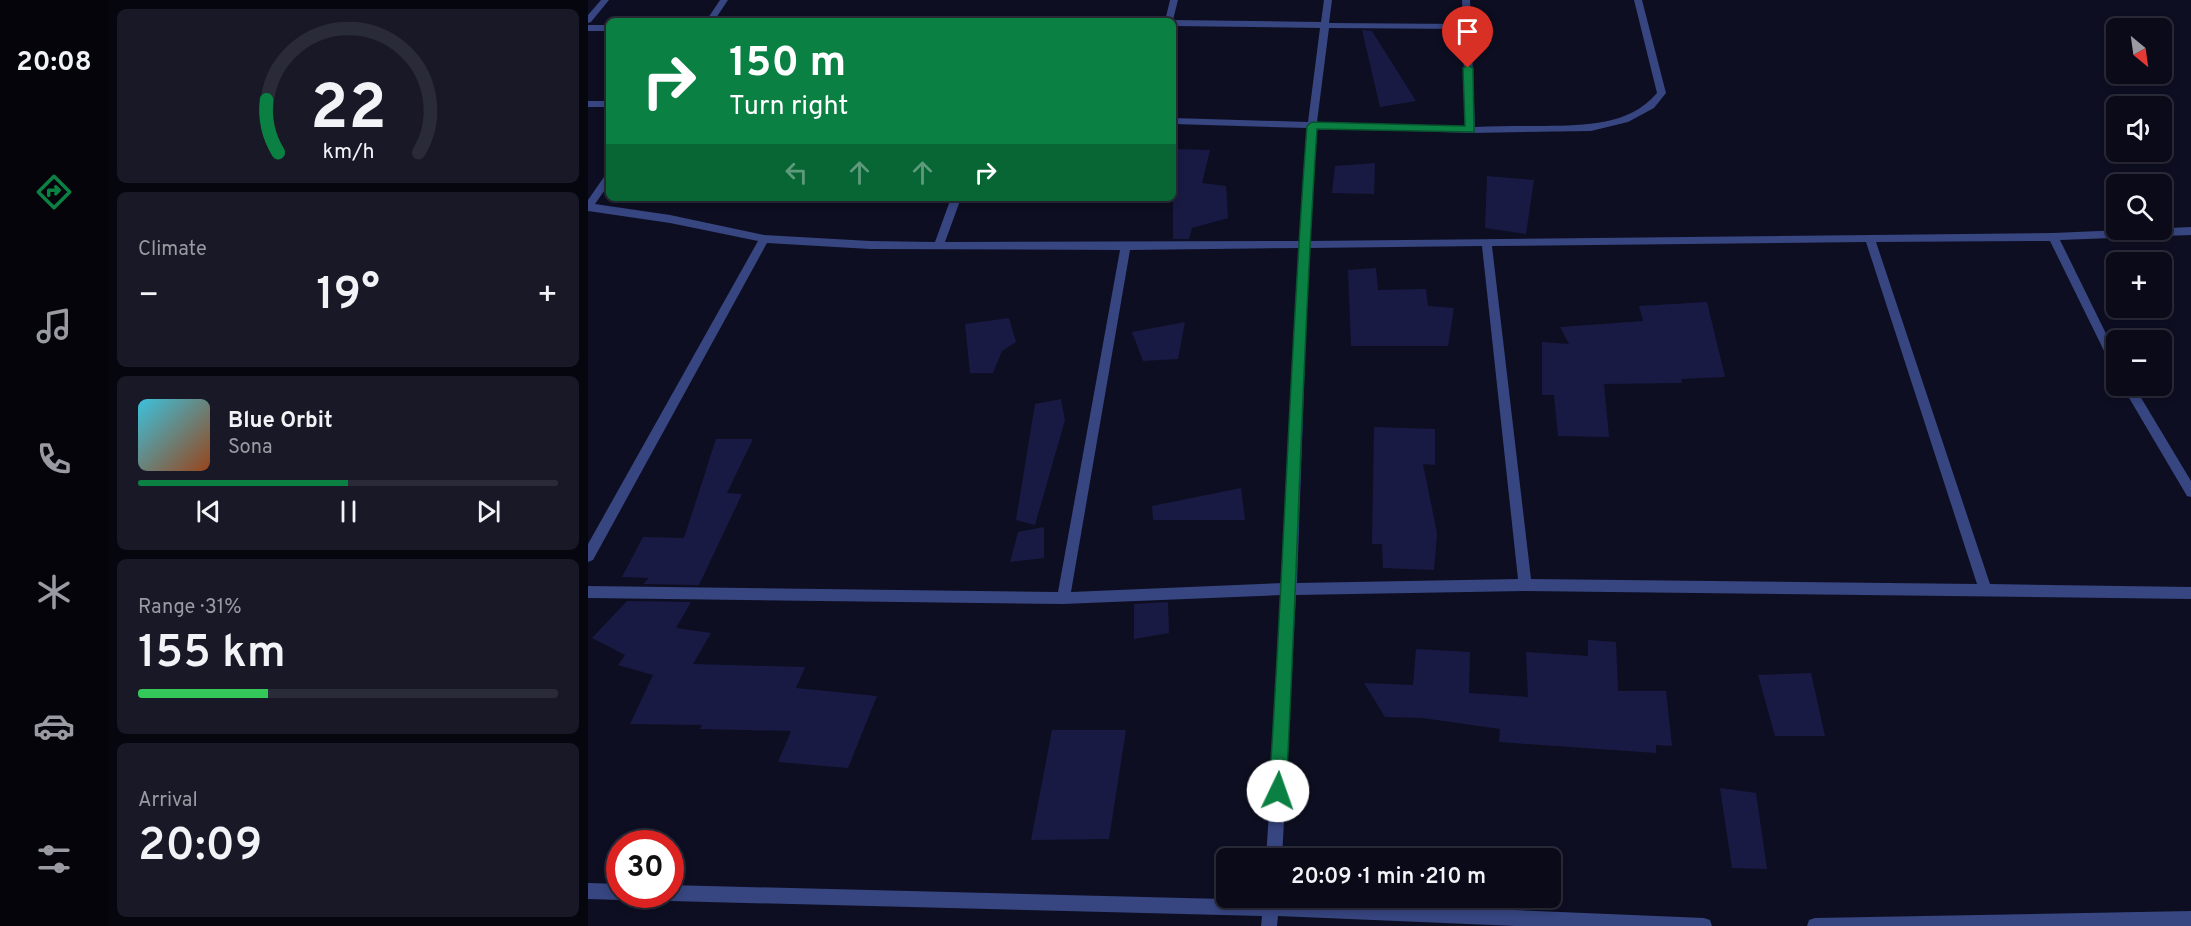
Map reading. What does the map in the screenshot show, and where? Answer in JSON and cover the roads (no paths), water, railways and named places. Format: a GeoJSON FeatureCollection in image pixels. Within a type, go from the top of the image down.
{"type":"FeatureCollection","features":[{"type":"Feature","properties":{"kind":"street"},"geometry":{"type":"LineString","coordinates":[[588,20],[605,0]]}},
{"type":"Feature","properties":{"kind":"street"},"geometry":{"type":"LineString","coordinates":[[712,18],[724,0]]}},
{"type":"Feature","properties":{"kind":"street"},"geometry":{"type":"LineString","coordinates":[[1171,18],[1173,0]]}},
{"type":"Feature","properties":{"kind":"street"},"geometry":{"type":"LineString","coordinates":[[1275,848],[1290,589],[1304,243],[1312,126],[1328,0]]}},
{"type":"Feature","properties":{"kind":"street"},"geometry":{"type":"LineString","coordinates":[[1466,0],[1470,130]]}},
{"type":"Feature","properties":{"kind":"street"},"geometry":{"type":"LineString","coordinates":[[1176,121],[1470,130],[1591,128],[1625,120],[1650,106],[1662,93],[1638,0]]}},
{"type":"Feature","properties":{"kind":"street"},"geometry":{"type":"LineString","coordinates":[[1176,22],[1467,27]]}},
{"type":"Feature","properties":{"kind":"street"},"geometry":{"type":"LineString","coordinates":[[588,27],[606,28]]}},
{"type":"Feature","properties":{"kind":"street"},"geometry":{"type":"LineString","coordinates":[[588,104],[606,104]]}},
{"type":"Feature","properties":{"kind":"street"},"geometry":{"type":"LineString","coordinates":[[606,181],[589,207],[670,219],[764,239],[870,245],[1126,246],[1870,239],[2053,237],[2191,231]]}},
{"type":"Feature","properties":{"kind":"street"},"geometry":{"type":"LineString","coordinates":[[939,245],[955,201]]}},
{"type":"Feature","properties":{"kind":"street"},"geometry":{"type":"LineString","coordinates":[[2053,237],[2106,344]]}},
{"type":"Feature","properties":{"kind":"street"},"geometry":{"type":"LineString","coordinates":[[588,556],[764,239]]}},
{"type":"Feature","properties":{"kind":"street"},"geometry":{"type":"LineString","coordinates":[[1870,239],[1985,590]]}},
{"type":"Feature","properties":{"kind":"street"},"geometry":{"type":"LineString","coordinates":[[1487,243],[1525,585]]}},
{"type":"Feature","properties":{"kind":"street"},"geometry":{"type":"LineString","coordinates":[[1063,598],[1126,246]]}},
{"type":"Feature","properties":{"kind":"street"},"geometry":{"type":"LineString","coordinates":[[2134,396],[2191,492]]}},
{"type":"Feature","properties":{"kind":"street"},"geometry":{"type":"LineString","coordinates":[[588,592],[1063,598],[1290,589],[1525,585],[2191,593]]}},
{"type":"Feature","properties":{"kind":"street"},"geometry":{"type":"LineString","coordinates":[[588,891],[606,892]]}},
{"type":"Feature","properties":{"kind":"street"},"geometry":{"type":"LineString","coordinates":[[684,893],[1216,902]]}},
{"type":"Feature","properties":{"kind":"street"},"geometry":{"type":"LineString","coordinates":[[1269,926],[1271,908]]}},
{"type":"Feature","properties":{"kind":"street"},"geometry":{"type":"LineString","coordinates":[[1365,908],[1704,926]]}},
{"type":"Feature","properties":{"kind":"street"},"geometry":{"type":"LineString","coordinates":[[1815,926],[2191,919]]}}]}
